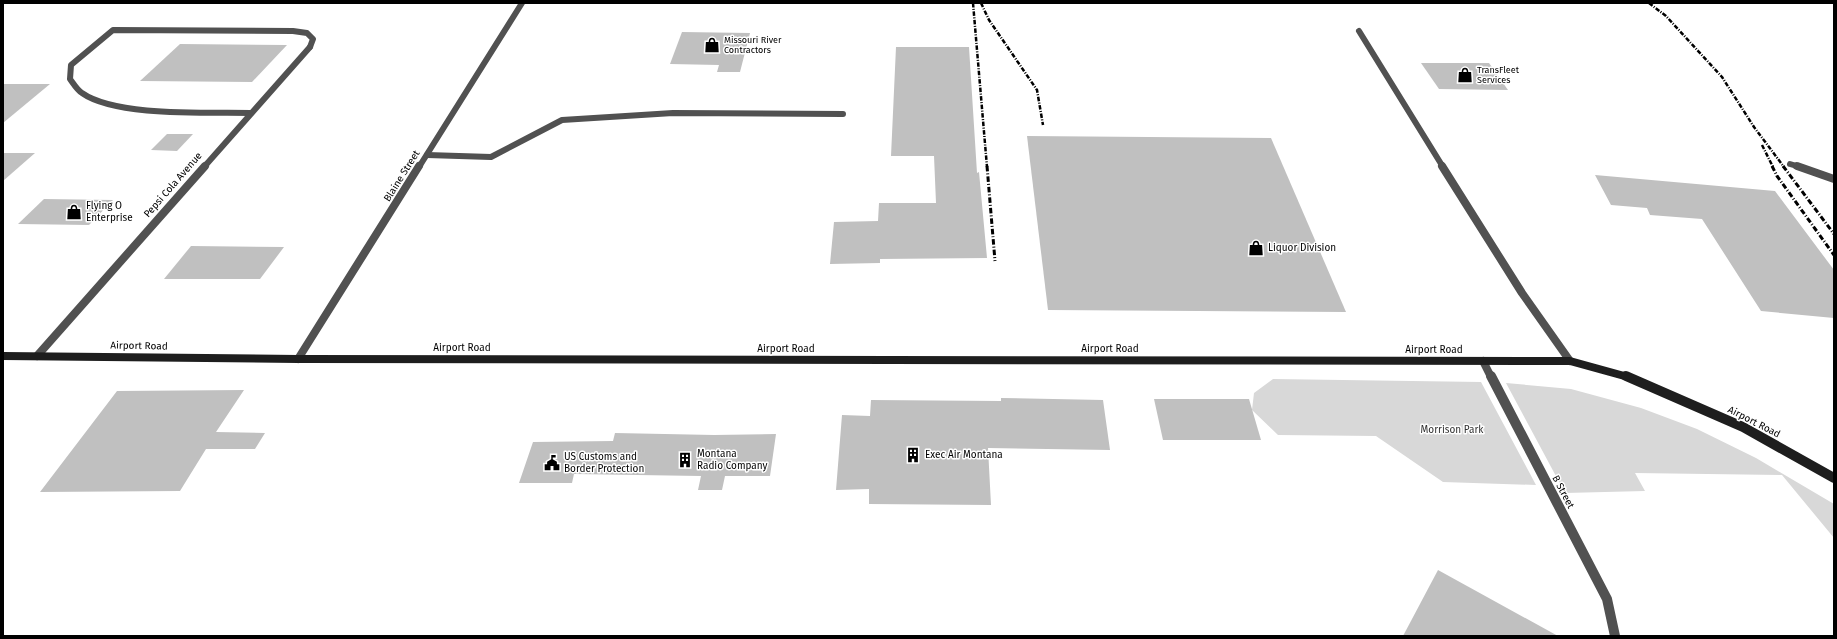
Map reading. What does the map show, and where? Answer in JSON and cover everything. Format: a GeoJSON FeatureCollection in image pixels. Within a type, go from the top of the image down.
{"type":"FeatureCollection","features":[{"type":"Feature","properties":{"kind":"street","name":"Blaine Street"},"geometry":{"type":"LineString","coordinates":[[298,359],[522,3]]}},
{"type":"Feature","properties":{"kind":"street","name":"Pepsi Cola Avenue"},"geometry":{"type":"LineString","coordinates":[[37,356],[310,47],[313,39],[307,33],[292,31],[113,30],[71,66],[70,79],[81,94],[103,103],[152,111],[251,113]]}},
{"type":"Feature","properties":{"kind":"street"},"geometry":{"type":"LineString","coordinates":[[1359,31],[1518,287],[1570,361]]}},
{"type":"Feature","properties":{"kind":"street"},"geometry":{"type":"LineString","coordinates":[[427,155],[491,157],[562,120],[673,113],[843,114]]}},
{"type":"Feature","properties":{"kind":"street"},"geometry":{"type":"LineString","coordinates":[[1790,164],[1834,179]]}},
{"type":"Feature","properties":{"kind":"street","name":"Airport Road"},"geometry":{"type":"LineString","coordinates":[[3,356],[298,359],[1570,361],[1622,374],[1682,399],[1744,427],[1834,478]]}},
{"type":"Feature","properties":{"kind":"street","name":"B Street"},"geometry":{"type":"LineString","coordinates":[[1483,361],[1607,599],[1615,636]]}},
{"type":"Feature","properties":{"kind":"green space","name":"Morrison Park"},"geometry":{"type":"Polygon","coordinates":[[[1273,379],[1481,382],[1536,485],[1443,482],[1376,436],[1278,435],[1252,410],[1254,393],[1273,379]]]}},
{"type":"Feature","properties":{"kind":"green space"},"geometry":{"type":"Polygon","coordinates":[[[1506,383],[1571,389],[1641,408],[1697,429],[1756,458],[1834,504],[1834,538],[1782,475],[1635,473],[1645,491],[1565,493],[1506,383]]]}},
{"type":"Feature","properties":{"kind":"building"},"geometry":{"type":"Polygon","coordinates":[[[682,32],[750,33],[740,72],[717,72],[719,65],[670,64],[682,32]]]}},
{"type":"Feature","properties":{"kind":"building"},"geometry":{"type":"Polygon","coordinates":[[[180,44],[287,45],[252,82],[140,81],[180,44]]]}},
{"type":"Feature","properties":{"kind":"building"},"geometry":{"type":"Polygon","coordinates":[[[896,47],[969,47],[977,173],[979,172],[987,258],[880,259],[880,263],[830,264],[834,222],[878,221],[879,203],[936,203],[934,156],[891,156],[896,47]]]}},
{"type":"Feature","properties":{"kind":"building"},"geometry":{"type":"Polygon","coordinates":[[[1421,63],[1489,63],[1508,90],[1439,89],[1421,63]]]}},
{"type":"Feature","properties":{"kind":"building"},"geometry":{"type":"Polygon","coordinates":[[[3,84],[50,84],[3,123],[3,84]]]}},
{"type":"Feature","properties":{"kind":"building"},"geometry":{"type":"Polygon","coordinates":[[[167,134],[193,134],[177,151],[151,150],[167,134]]]}},
{"type":"Feature","properties":{"kind":"building"},"geometry":{"type":"Polygon","coordinates":[[[1027,136],[1271,138],[1346,312],[1048,310],[1027,136]]]}},
{"type":"Feature","properties":{"kind":"building"},"geometry":{"type":"Polygon","coordinates":[[[3,153],[35,153],[3,181],[3,153]]]}},
{"type":"Feature","properties":{"kind":"building"},"geometry":{"type":"Polygon","coordinates":[[[1595,175],[1775,191],[1834,270],[1834,318],[1761,311],[1702,219],[1650,215],[1647,208],[1611,205],[1595,175]]]}},
{"type":"Feature","properties":{"kind":"building"},"geometry":{"type":"Polygon","coordinates":[[[44,199],[113,200],[89,225],[18,224],[44,199]]]}},
{"type":"Feature","properties":{"kind":"building"},"geometry":{"type":"Polygon","coordinates":[[[191,246],[284,247],[260,279],[164,279],[191,246]]]}},
{"type":"Feature","properties":{"kind":"building"},"geometry":{"type":"Polygon","coordinates":[[[244,390],[216,432],[265,433],[255,449],[206,449],[180,491],[40,492],[117,391],[244,390]]]}},
{"type":"Feature","properties":{"kind":"building","name":"Exec Air Montana"},"geometry":{"type":"Polygon","coordinates":[[[1001,398],[1103,400],[1110,450],[988,448],[991,505],[869,504],[869,489],[836,490],[842,415],[870,416],[871,400],[1001,401],[1001,398]]]}},
{"type":"Feature","properties":{"kind":"building"},"geometry":{"type":"Polygon","coordinates":[[[1154,399],[1249,399],[1261,440],[1163,440],[1154,399]]]}},
{"type":"Feature","properties":{"kind":"building","name":"Montana Radio Company"},"geometry":{"type":"Polygon","coordinates":[[[615,433],[714,435],[776,434],[770,476],[725,476],[722,490],[698,490],[701,476],[574,474],[572,483],[519,483],[533,442],[613,441],[615,433]]]}},
{"type":"Feature","properties":{"kind":"building"},"geometry":{"type":"Polygon","coordinates":[[[1438,570],[1558,636],[1403,636],[1438,570]]]}},
{"type":"Feature","properties":{"kind":"railway"},"geometry":{"type":"LineString","coordinates":[[973,3],[987,167]]}},
{"type":"Feature","properties":{"kind":"railway"},"geometry":{"type":"LineString","coordinates":[[981,3],[989,20],[1037,90],[1043,125]]}},
{"type":"Feature","properties":{"kind":"railway"},"geometry":{"type":"LineString","coordinates":[[1649,3],[1666,16],[1722,77],[1754,127],[1784,167]]}},
{"type":"Feature","properties":{"kind":"railway"},"geometry":{"type":"LineString","coordinates":[[1762,145],[1773,167]]}},
{"type":"Feature","properties":{"kind":"railway"},"geometry":{"type":"LineString","coordinates":[[987,166],[995,261]]}},
{"type":"Feature","properties":{"kind":"railway"},"geometry":{"type":"LineString","coordinates":[[1772,166],[1777,176],[1834,255]]}},
{"type":"Feature","properties":{"kind":"railway"},"geometry":{"type":"LineString","coordinates":[[1783,166],[1834,234]]}},
{"type":"Feature","properties":{"kind":"place","name":"Missouri River Contractors"},"geometry":{"type":"Point","coordinates":[712,45]}},
{"type":"Feature","properties":{"kind":"place","name":"TransFleet Services"},"geometry":{"type":"Point","coordinates":[1465,75]}},
{"type":"Feature","properties":{"kind":"place","name":"Flying O Enterprise"},"geometry":{"type":"Point","coordinates":[74,212]}},
{"type":"Feature","properties":{"kind":"place","name":"Liquor Division"},"geometry":{"type":"Point","coordinates":[1256,248]}},
{"type":"Feature","properties":{"kind":"place","name":"Exec Air Montana"},"geometry":{"type":"Point","coordinates":[913,455]}},
{"type":"Feature","properties":{"kind":"place","name":"Montana Radio Company"},"geometry":{"type":"Point","coordinates":[685,460]}},
{"type":"Feature","properties":{"kind":"place","name":"US Customs and Border Protection"},"geometry":{"type":"Point","coordinates":[552,463]}}]}
